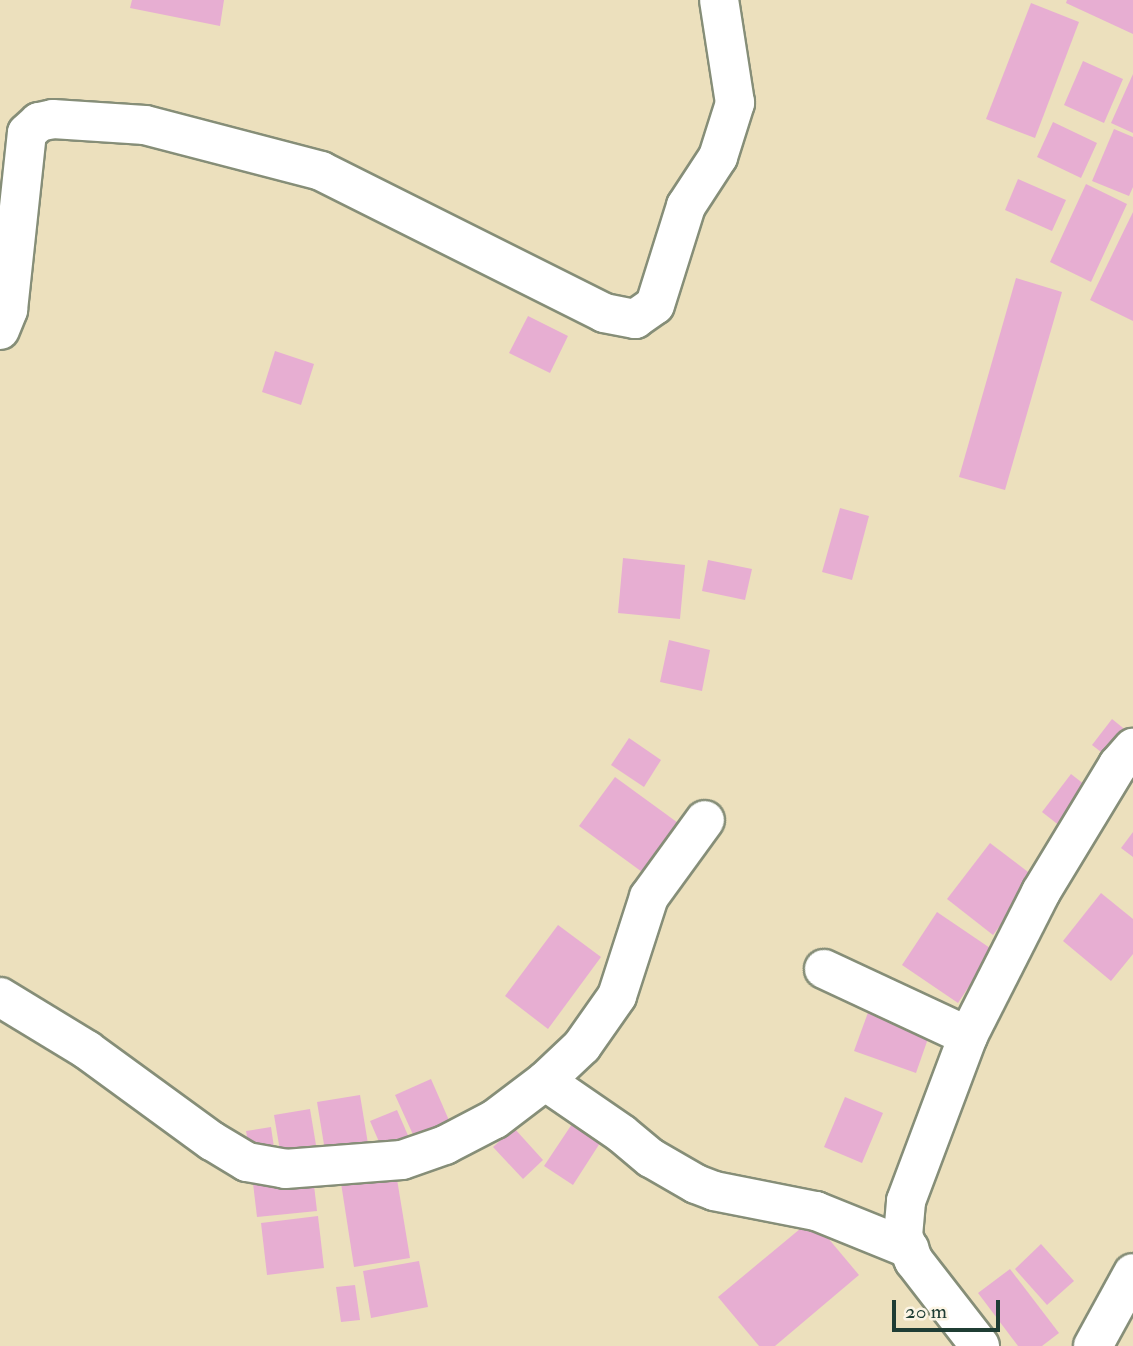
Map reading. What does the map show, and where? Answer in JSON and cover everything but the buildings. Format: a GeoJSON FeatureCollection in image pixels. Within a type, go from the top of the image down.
{"type":"FeatureCollection","features":[{"type":"Feature","properties":{"kind":"street"},"geometry":{"type":"LineString","coordinates":[[0,330],[8,310],[27,132],[39,122],[53,119],[145,125],[321,171],[604,313],[635,319],[655,305],[686,206],[718,157],[735,103],[719,0]]}},
{"type":"Feature","properties":{"kind":"street"},"geometry":{"type":"LineString","coordinates":[[980,1346],[932,1287],[909,1249],[903,1228],[906,1201],[968,1036],[1041,892],[1118,765],[1133,748]]}},
{"type":"Feature","properties":{"kind":"street"},"geometry":{"type":"LineString","coordinates":[[0,997],[87,1051],[227,1151],[265,1167],[324,1167],[402,1160],[425,1153],[495,1119],[545,1081],[582,1046],[617,996],[649,897],[705,820]]}},
{"type":"Feature","properties":{"kind":"street"},"geometry":{"type":"LineString","coordinates":[[824,969],[968,1036]]}},
{"type":"Feature","properties":{"kind":"street"},"geometry":{"type":"LineString","coordinates":[[545,1081],[622,1134],[651,1158],[696,1184],[714,1191],[817,1211],[909,1249]]}},
{"type":"Feature","properties":{"kind":"street"},"geometry":{"type":"LineString","coordinates":[[1093,1346],[1133,1273]]}}]}
